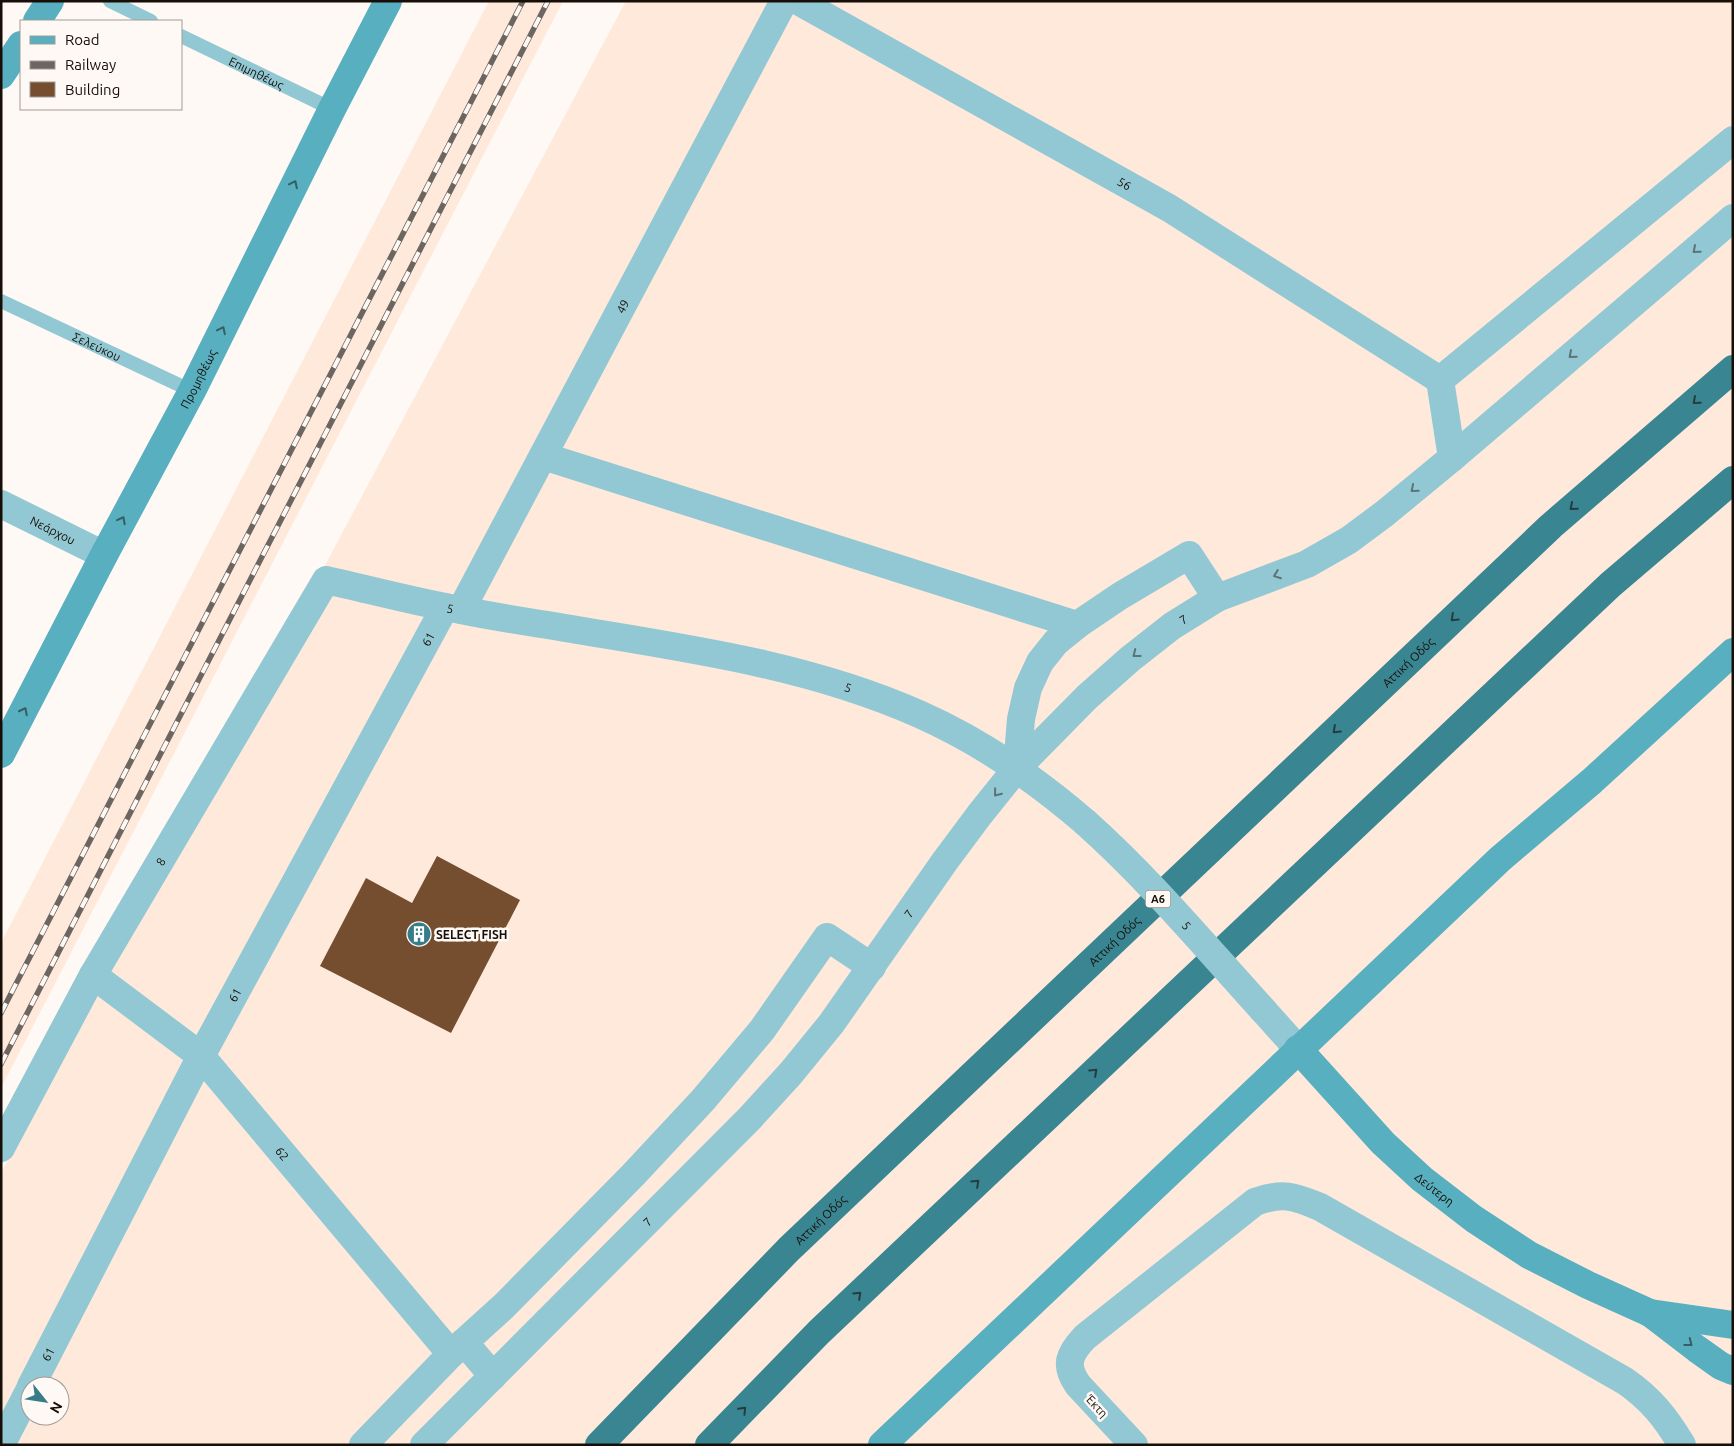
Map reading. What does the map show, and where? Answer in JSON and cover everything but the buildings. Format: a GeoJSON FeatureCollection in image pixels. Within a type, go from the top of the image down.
{"type":"FeatureCollection","features":[{"type":"Feature","properties":{"kind":"highway","name":"Αττική Οδός"},"geometry":{"type":"LineString","coordinates":[[599,1445],[817,1222],[1551,526],[1733,369]]}},
{"type":"Feature","properties":{"kind":"highway"},"geometry":{"type":"LineString","coordinates":[[709,1445],[819,1332],[1610,585],[1733,480]]}},
{"type":"Feature","properties":{"kind":"street"},"geometry":{"type":"LineString","coordinates":[[38,20],[50,1]]}},
{"type":"Feature","properties":{"kind":"street","name":"Προμηθέως"},"geometry":{"type":"LineString","coordinates":[[1,754],[104,555],[192,391],[332,109],[388,1]]}},
{"type":"Feature","properties":{"kind":"street","name":"49"},"geometry":{"type":"LineString","coordinates":[[453,609],[543,456],[784,1]]}},
{"type":"Feature","properties":{"kind":"street","name":"56"},"geometry":{"type":"LineString","coordinates":[[798,1],[1169,208],[1440,380]]}},
{"type":"Feature","properties":{"kind":"street"},"geometry":{"type":"LineString","coordinates":[[1452,458],[1440,380],[1733,140]]}},
{"type":"Feature","properties":{"kind":"street","name":"7"},"geometry":{"type":"LineString","coordinates":[[424,1445],[750,1118],[791,1073],[826,1031],[945,861],[1017,768],[1087,697],[1130,659],[1172,626],[1217,598],[1307,564],[1349,540],[1452,458],[1733,218]]}},
{"type":"Feature","properties":{"kind":"street"},"geometry":{"type":"LineString","coordinates":[[543,456],[1077,625]]}},
{"type":"Feature","properties":{"kind":"street","name":"Νεάρχου"},"geometry":{"type":"LineString","coordinates":[[1,504],[104,555]]}},
{"type":"Feature","properties":{"kind":"street"},"geometry":{"type":"LineString","coordinates":[[1017,768],[1021,719],[1028,688],[1040,662],[1056,642],[1077,625],[1120,596],[1189,555],[1217,598]]}},
{"type":"Feature","properties":{"kind":"street","name":"5"},"geometry":{"type":"LineString","coordinates":[[326,580],[453,609],[700,650],[760,663],[870,694],[919,714],[965,737],[1017,768],[1085,822],[1116,849],[1263,1010]]}},
{"type":"Feature","properties":{"kind":"street","name":"8"},"geometry":{"type":"LineString","coordinates":[[1,1148],[93,975],[326,580]]}},
{"type":"Feature","properties":{"kind":"street","name":"61"},"geometry":{"type":"LineString","coordinates":[[37,1376],[201,1056],[453,609]]}},
{"type":"Feature","properties":{"kind":"street"},"geometry":{"type":"LineString","coordinates":[[882,1445],[1500,859],[1592,781],[1733,652]]}},
{"type":"Feature","properties":{"kind":"street"},"geometry":{"type":"LineString","coordinates":[[363,1445],[458,1348],[504,1306],[633,1175],[703,1100],[762,1030],[827,936],[872,966]]}},
{"type":"Feature","properties":{"kind":"street","name":"62"},"geometry":{"type":"LineString","coordinates":[[93,975],[201,1056],[458,1348],[493,1376]]}},
{"type":"Feature","properties":{"kind":"street","name":"Δεύτερη"},"geometry":{"type":"LineString","coordinates":[[1263,1010],[1383,1143],[1422,1179],[1474,1219],[1529,1255],[1588,1285],[1650,1313],[1721,1366],[1733,1371]]}},
{"type":"Feature","properties":{"kind":"street","name":"Έκτη"},"geometry":{"type":"LineString","coordinates":[[1134,1445],[1078,1385],[1071,1374],[1070,1362],[1074,1349],[1085,1337],[1255,1202],[1270,1196],[1285,1196],[1304,1200],[1320,1207],[1625,1381],[1644,1394],[1660,1412],[1682,1445]]}},
{"type":"Feature","properties":{"kind":"street","name":"Δεύτερη"},"geometry":{"type":"LineString","coordinates":[[1650,1313],[1733,1325]]}},
{"type":"Feature","properties":{"kind":"street","name":"61"},"geometry":{"type":"LineString","coordinates":[[1,1445],[20,1408]]}},
{"type":"Feature","properties":{"kind":"lane"},"geometry":{"type":"LineString","coordinates":[[110,1],[149,20]]}},
{"type":"Feature","properties":{"kind":"lane","name":"Επιμηθέως"},"geometry":{"type":"LineString","coordinates":[[182,36],[332,109]]}},
{"type":"Feature","properties":{"kind":"lane","name":"Σελεύκου"},"geometry":{"type":"LineString","coordinates":[[1,301],[192,391]]}},
{"type":"Feature","properties":{"kind":"shaded area"},"geometry":{"type":"Polygon","coordinates":[[[489,1],[563,1],[1,1088],[1,943],[489,1]]]}},
{"type":"Feature","properties":{"kind":"shaded area"},"geometry":{"type":"Polygon","coordinates":[[[626,1],[1733,1],[1733,1445],[1,1445],[1,1173],[626,1]]]}},
{"type":"Feature","properties":{"kind":"railway"},"geometry":{"type":"LineString","coordinates":[[1,1013],[523,1]]}},
{"type":"Feature","properties":{"kind":"railway"},"geometry":{"type":"LineString","coordinates":[[1,1064],[548,1]]}},
{"type":"Feature","properties":{"kind":"place","name":"SELECT FISH"},"geometry":{"type":"Point","coordinates":[419,934]}}]}
